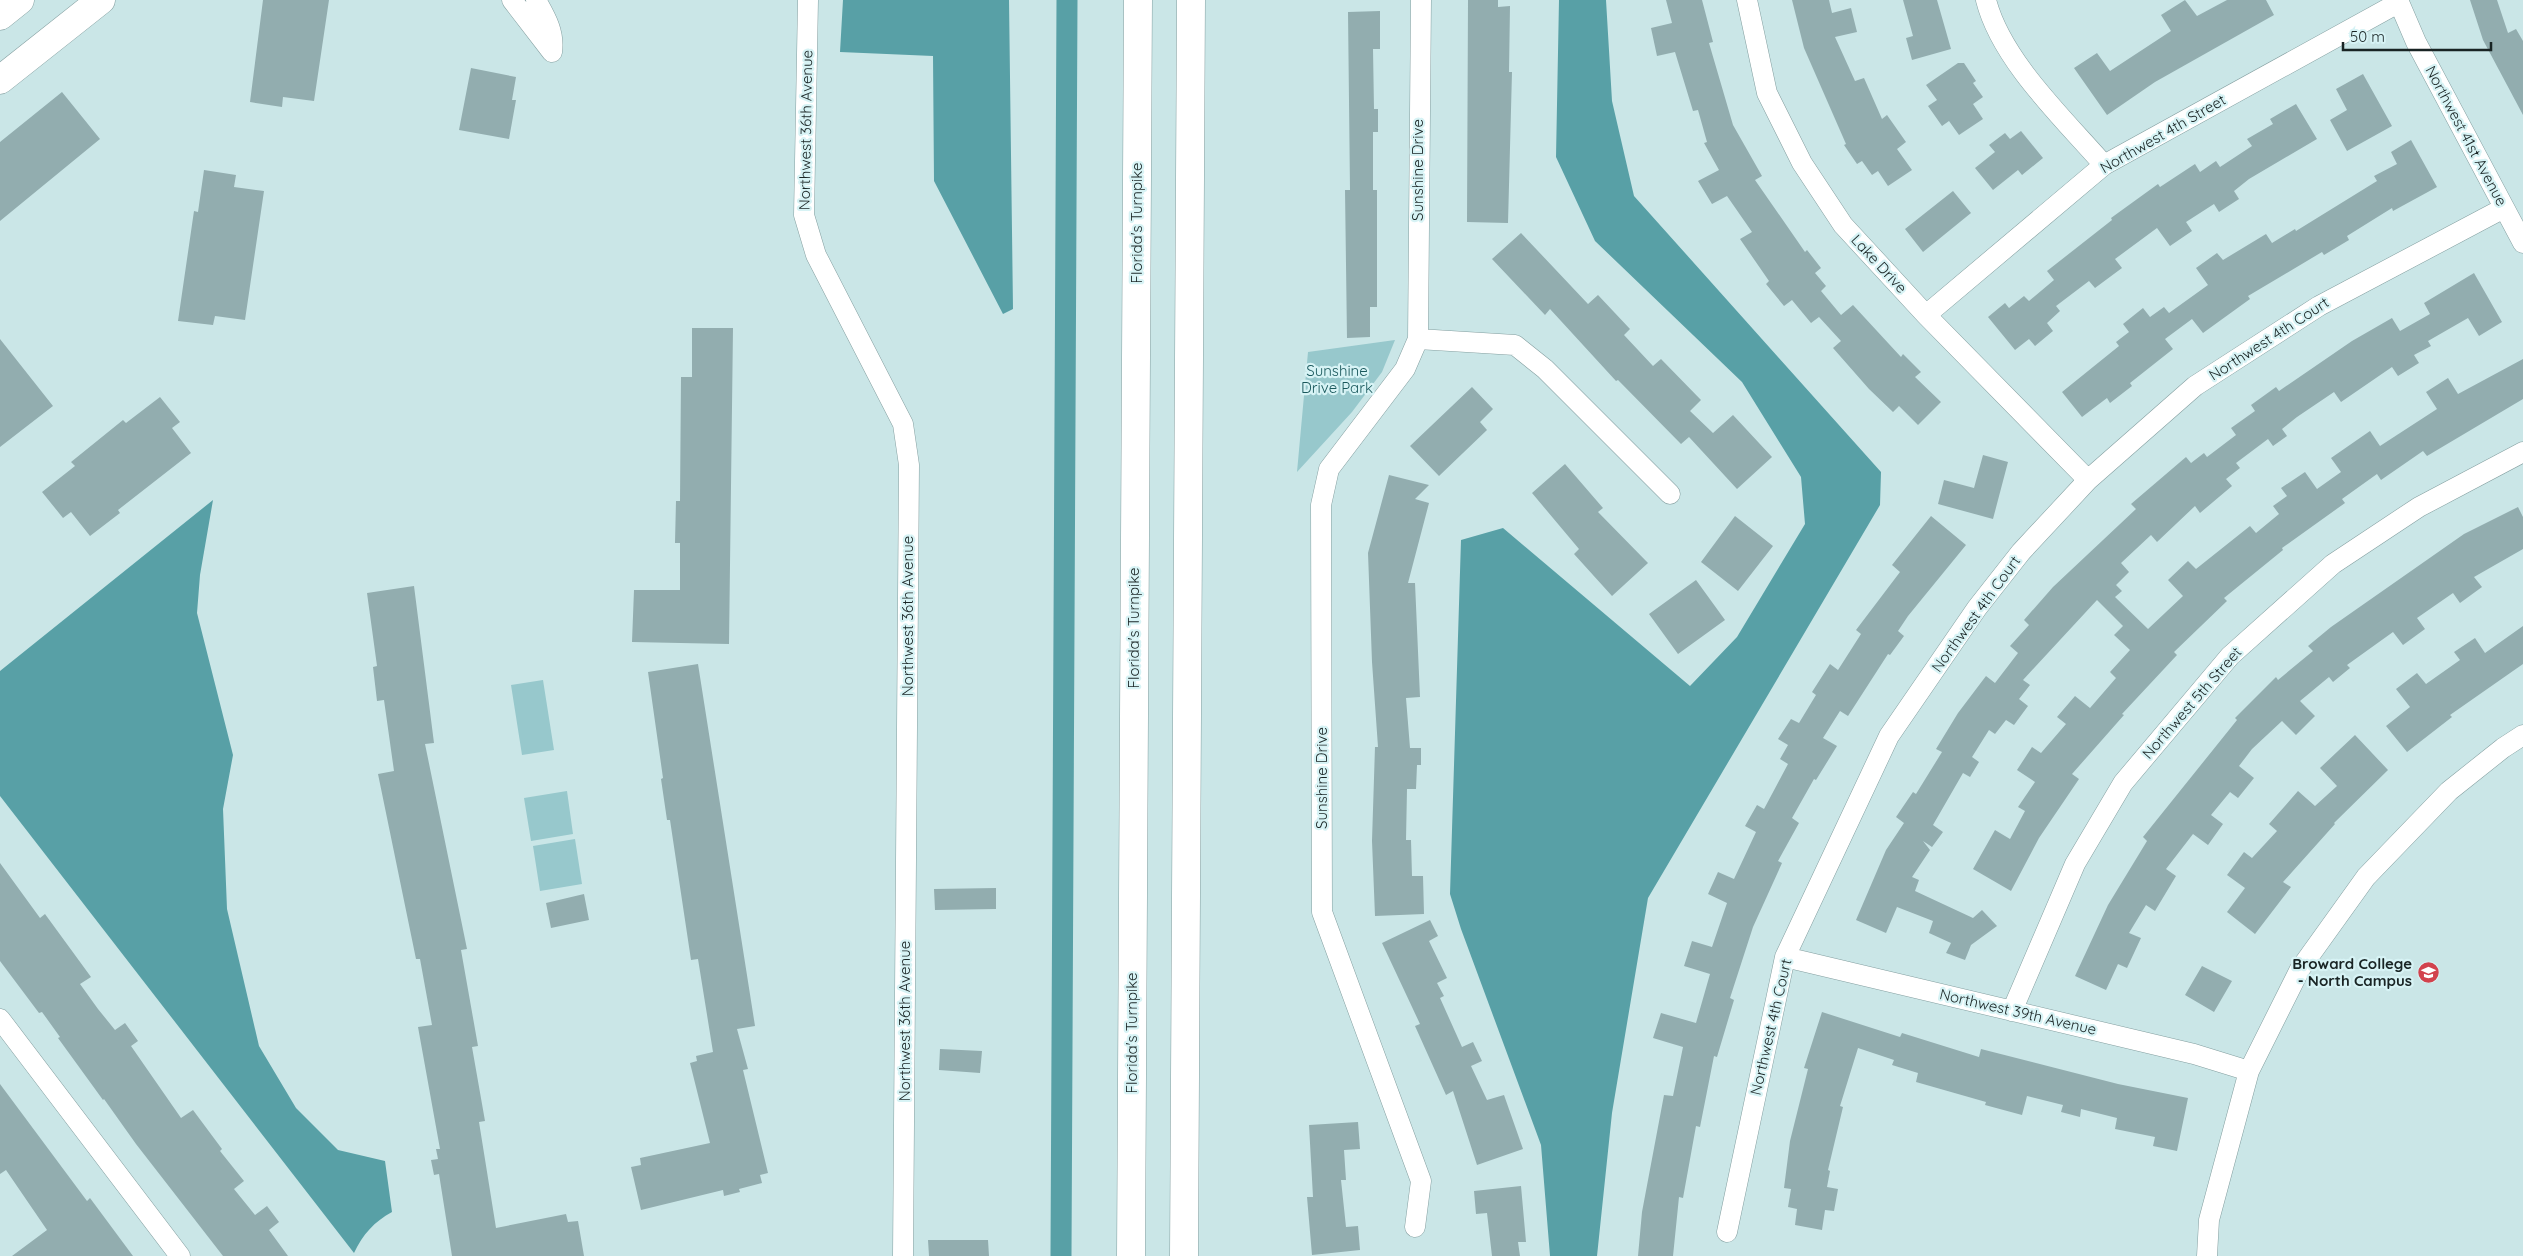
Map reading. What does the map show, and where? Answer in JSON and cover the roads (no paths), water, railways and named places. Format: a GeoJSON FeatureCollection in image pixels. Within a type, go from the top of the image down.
{"type":"FeatureCollection","features":[{"type":"Feature","properties":{"kind":"main road"},"geometry":{"type":"LineString","coordinates":[[0,16],[20,0]]}},
{"type":"Feature","properties":{"kind":"main road"},"geometry":{"type":"LineString","coordinates":[[0,80],[101,0]]}},
{"type":"Feature","properties":{"kind":"main road","name":"Florida's Turnpike"},"geometry":{"type":"LineString","coordinates":[[1131,1256],[1138,0]]}},
{"type":"Feature","properties":{"kind":"main road"},"geometry":{"type":"LineString","coordinates":[[1184,1256],[1191,0]]}},
{"type":"Feature","properties":{"kind":"street"},"geometry":{"type":"LineString","coordinates":[[512,0],[552,52],[553,43],[549,22],[536,0]]}},
{"type":"Feature","properties":{"kind":"street","name":"Northwest 36th Avenue"},"geometry":{"type":"LineString","coordinates":[[808,0],[804,215],[816,255],[904,424],[910,465],[903,1256]]}},
{"type":"Feature","properties":{"kind":"street","name":"Sunshine Drive"},"geometry":{"type":"LineString","coordinates":[[1415,1227],[1422,1180],[1322,912],[1321,505],[1329,469],[1405,369],[1418,339],[1421,0]]}},
{"type":"Feature","properties":{"kind":"street","name":"Lake Drive"},"geometry":{"type":"LineString","coordinates":[[1747,0],[1768,93],[1802,163],[1843,225],[1926,315],[2088,480]]}},
{"type":"Feature","properties":{"kind":"street"},"geometry":{"type":"LineString","coordinates":[[1986,0],[1990,15],[2025,75],[2104,165]]}},
{"type":"Feature","properties":{"kind":"street","name":"Northwest 4th Street"},"geometry":{"type":"LineString","coordinates":[[1926,315],[2104,165],[2398,2]]}},
{"type":"Feature","properties":{"kind":"street","name":"Northwest 41st Avenue"},"geometry":{"type":"LineString","coordinates":[[2398,2],[2416,42],[2523,243]]}},
{"type":"Feature","properties":{"kind":"street","name":"Northwest 4th Court"},"geometry":{"type":"LineString","coordinates":[[1727,1232],[1785,957],[1889,736],[1982,601],[2021,552],[2088,480],[2195,386],[2319,306],[2504,208]]}},
{"type":"Feature","properties":{"kind":"street"},"geometry":{"type":"LineString","coordinates":[[1418,339],[1515,345],[1545,369],[1670,494]]}},
{"type":"Feature","properties":{"kind":"street","name":"Northwest 5th Street"},"geometry":{"type":"LineString","coordinates":[[2012,1011],[2074,864],[2123,782],[2230,656],[2333,564],[2419,507],[2523,452]]}},
{"type":"Feature","properties":{"kind":"street"},"geometry":{"type":"LineString","coordinates":[[2207,1256],[2209,1220],[2249,1071],[2300,969],[2366,877],[2449,791],[2503,748],[2523,735]]}},
{"type":"Feature","properties":{"kind":"street","name":"Northwest 39th Avenue"},"geometry":{"type":"LineString","coordinates":[[1785,957],[2194,1054],[2249,1071]]}},
{"type":"Feature","properties":{"kind":"street"},"geometry":{"type":"LineString","coordinates":[[0,1020],[180,1256]]}},
{"type":"Feature","properties":{"kind":"waterway"},"geometry":{"type":"LineString","coordinates":[[1061,1256],[1067,0]]}},
{"type":"Feature","properties":{"kind":"place","name":"Broward College - North Campus"},"geometry":{"type":"Point","coordinates":[2428,973]}},
{"type":"Feature","properties":{"kind":"park label","name":"Sunshine Drive Park"},"geometry":{"type":"Point","coordinates":[1337,380]}}]}
